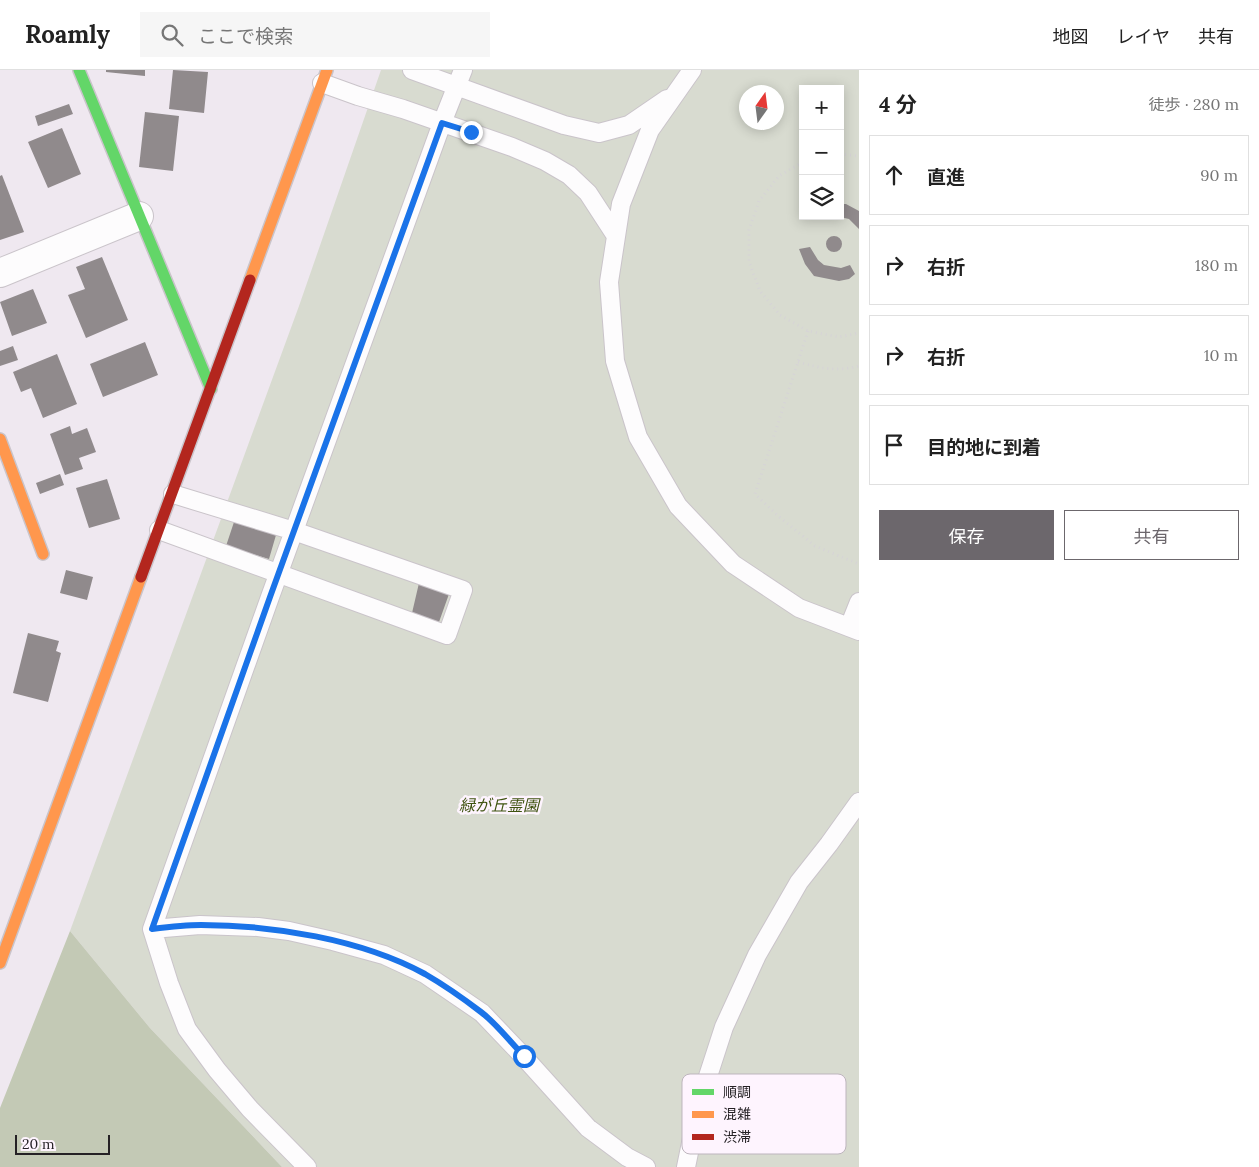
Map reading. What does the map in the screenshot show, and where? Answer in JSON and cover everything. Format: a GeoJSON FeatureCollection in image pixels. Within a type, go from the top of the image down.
{"type":"FeatureCollection","features":[{"type":"Feature","properties":{"kind":"street"},"geometry":{"type":"LineString","coordinates":[[79,70],[211,389]]}},
{"type":"Feature","properties":{"kind":"street"},"geometry":{"type":"LineString","coordinates":[[0,963],[173,494],[324,76]]}},
{"type":"Feature","properties":{"kind":"street"},"geometry":{"type":"LineString","coordinates":[[0,273],[139,216]]}},
{"type":"Feature","properties":{"kind":"street"},"geometry":{"type":"LineString","coordinates":[[0,439],[43,554]]}},
{"type":"Feature","properties":{"kind":"lane"},"geometry":{"type":"LineString","coordinates":[[412,70],[564,125],[599,133],[628,125],[676,94]]}},
{"type":"Feature","properties":{"kind":"lane"},"geometry":{"type":"LineString","coordinates":[[307,1167],[250,1109],[216,1070],[187,1029],[169,983],[152,929],[278,573],[463,70]]}},
{"type":"Feature","properties":{"kind":"lane"},"geometry":{"type":"LineString","coordinates":[[692,70],[650,130],[621,204],[609,282],[615,361],[638,437],[678,506],[733,564],[799,608],[854,629],[859,602]]}},
{"type":"Feature","properties":{"kind":"lane"},"geometry":{"type":"LineString","coordinates":[[324,76],[442,123],[512,147],[545,161],[570,175],[588,193],[616,236]]}},
{"type":"Feature","properties":{"kind":"lane"},"geometry":{"type":"LineString","coordinates":[[159,530],[447,634],[463,590],[294,531],[173,494]]}},
{"type":"Feature","properties":{"kind":"lane"},"geometry":{"type":"LineString","coordinates":[[709,1074],[724,1027],[758,955],[799,882],[859,802]]}},
{"type":"Feature","properties":{"kind":"lane"},"geometry":{"type":"LineString","coordinates":[[152,929],[200,925],[289,931],[384,955],[425,974],[482,1013],[524,1056],[588,1128],[627,1157],[646,1167]]}},
{"type":"Feature","properties":{"kind":"lane"},"geometry":{"type":"LineString","coordinates":[[686,1167],[689,1154]]}},
{"type":"Feature","properties":{"kind":"path"},"geometry":{"type":"LineString","coordinates":[[844,154],[859,156]]}},
{"type":"Feature","properties":{"kind":"path"},"geometry":{"type":"LineString","coordinates":[[799,164],[779,176],[759,201],[749,230],[749,262],[760,291],[780,315],[808,331],[839,336],[859,334]]}},
{"type":"Feature","properties":{"kind":"path"},"geometry":{"type":"LineString","coordinates":[[808,331],[754,494],[816,546],[859,564]]}},
{"type":"Feature","properties":{"kind":"path"},"geometry":{"type":"LineString","coordinates":[[798,362],[827,370],[848,369],[859,366]]}},
{"type":"Feature","properties":{"kind":"green space","name":"緑が丘霊園"},"geometry":{"type":"Polygon","coordinates":[[[381,70],[859,70],[859,1167],[282,1167],[150,1028],[70,931],[299,306],[381,70]]]}},
{"type":"Feature","properties":{"kind":"green space"},"geometry":{"type":"Polygon","coordinates":[[[70,931],[150,1028],[282,1167],[0,1167],[0,1108],[70,931]]]}},
{"type":"Feature","properties":{"kind":"building"},"geometry":{"type":"Polygon","coordinates":[[[106,70],[145,70],[145,76],[106,72],[106,70]]]}},
{"type":"Feature","properties":{"kind":"building"},"geometry":{"type":"Polygon","coordinates":[[[173,70],[208,72],[204,113],[169,109],[173,70]]]}},
{"type":"Feature","properties":{"kind":"building"},"geometry":{"type":"Polygon","coordinates":[[[69,104],[73,114],[38,126],[35,116],[69,104]]]}},
{"type":"Feature","properties":{"kind":"building"},"geometry":{"type":"Polygon","coordinates":[[[145,112],[179,116],[173,171],[139,167],[145,112]]]}},
{"type":"Feature","properties":{"kind":"building"},"geometry":{"type":"Polygon","coordinates":[[[62,128],[81,174],[48,188],[28,142],[62,128]]]}},
{"type":"Feature","properties":{"kind":"building"},"geometry":{"type":"Polygon","coordinates":[[[2,175],[24,232],[0,240],[0,176],[2,175]]]}},
{"type":"Feature","properties":{"kind":"building"},"geometry":{"type":"Polygon","coordinates":[[[844,204],[859,211],[859,229],[849,219],[844,218],[844,204]]]}},
{"type":"Feature","properties":{"kind":"building"},"geometry":{"type":"Polygon","coordinates":[[[831,236],[837,236],[842,241],[840,250],[831,252],[826,247],[826,241],[831,236]]]}},
{"type":"Feature","properties":{"kind":"building"},"geometry":{"type":"Polygon","coordinates":[[[810,247],[818,260],[824,265],[841,268],[850,265],[855,274],[849,279],[839,281],[814,276],[805,264],[799,249],[810,247]]]}},
{"type":"Feature","properties":{"kind":"building"},"geometry":{"type":"Polygon","coordinates":[[[102,257],[128,320],[86,338],[68,295],[85,289],[76,267],[102,257]]]}},
{"type":"Feature","properties":{"kind":"building"},"geometry":{"type":"Polygon","coordinates":[[[33,289],[47,323],[12,336],[0,302],[33,289]]]}},
{"type":"Feature","properties":{"kind":"building"},"geometry":{"type":"Polygon","coordinates":[[[145,342],[158,375],[103,397],[90,364],[145,342]]]}},
{"type":"Feature","properties":{"kind":"building"},"geometry":{"type":"Polygon","coordinates":[[[13,346],[18,360],[0,366],[0,351],[13,346]]]}},
{"type":"Feature","properties":{"kind":"building"},"geometry":{"type":"Polygon","coordinates":[[[57,354],[77,404],[43,418],[31,388],[21,392],[13,372],[57,354]]]}},
{"type":"Feature","properties":{"kind":"building"},"geometry":{"type":"Polygon","coordinates":[[[70,426],[72,434],[87,428],[96,452],[79,458],[83,469],[65,475],[50,434],[70,426]]]}},
{"type":"Feature","properties":{"kind":"building"},"geometry":{"type":"Polygon","coordinates":[[[60,474],[64,485],[40,494],[36,483],[60,474]]]}},
{"type":"Feature","properties":{"kind":"building"},"geometry":{"type":"Polygon","coordinates":[[[107,479],[120,519],[89,528],[76,488],[107,479]]]}},
{"type":"Feature","properties":{"kind":"building"},"geometry":{"type":"Polygon","coordinates":[[[234,522],[276,535],[269,559],[226,546],[234,522]]]}},
{"type":"Feature","properties":{"kind":"building"},"geometry":{"type":"Polygon","coordinates":[[[66,570],[93,577],[87,600],[60,593],[66,570]]]}},
{"type":"Feature","properties":{"kind":"building"},"geometry":{"type":"Polygon","coordinates":[[[419,583],[449,594],[439,622],[412,613],[419,583]]]}},
{"type":"Feature","properties":{"kind":"building"},"geometry":{"type":"Polygon","coordinates":[[[28,633],[59,641],[56,651],[61,653],[48,702],[13,693],[28,633]]]}},
{"type":"Feature","properties":{"kind":"traffic: fast"},"geometry":{"type":"LineString","coordinates":[[79,70],[211,389]]}},
{"type":"Feature","properties":{"kind":"traffic: slow"},"geometry":{"type":"LineString","coordinates":[[250,280],[327,70]]}},
{"type":"Feature","properties":{"kind":"traffic: slow"},"geometry":{"type":"LineString","coordinates":[[0,439],[43,554]]}},
{"type":"Feature","properties":{"kind":"traffic: slow"},"geometry":{"type":"LineString","coordinates":[[0,963],[141,577]]}},
{"type":"Feature","properties":{"kind":"traffic: jam"},"geometry":{"type":"LineString","coordinates":[[141,577],[250,280]]}},
{"type":"Feature","properties":{"kind":"route"},"geometry":{"type":"LineString","coordinates":[[471,132],[442,123],[169,877],[152,929],[200,925],[289,931],[384,955],[425,974],[482,1013],[524,1056]]}}]}
